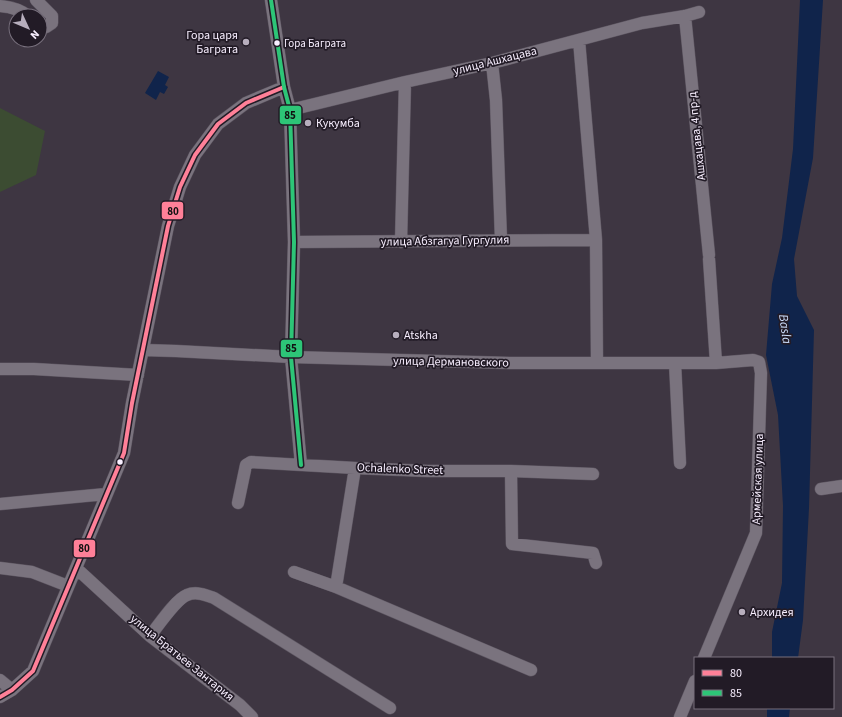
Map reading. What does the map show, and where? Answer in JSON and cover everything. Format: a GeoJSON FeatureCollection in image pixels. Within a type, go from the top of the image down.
{"type":"FeatureCollection","features":[{"type":"Feature","properties":{"kind":"street"},"geometry":{"type":"LineString","coordinates":[[36,0],[44,8]]}},
{"type":"Feature","properties":{"kind":"street"},"geometry":{"type":"LineString","coordinates":[[271,0],[284,87],[290,110],[294,242],[291,357],[301,465]]}},
{"type":"Feature","properties":{"kind":"street"},"geometry":{"type":"LineString","coordinates":[[0,6],[15,8]]}},
{"type":"Feature","properties":{"kind":"street"},"geometry":{"type":"LineString","coordinates":[[48,12],[52,16],[52,23],[48,26]]}},
{"type":"Feature","properties":{"kind":"street","name":"улица Ашхацава"},"geometry":{"type":"LineString","coordinates":[[290,110],[492,62],[642,23],[686,16],[699,12]]}},
{"type":"Feature","properties":{"kind":"street","name":"Ашхацава, 4 пр-д"},"geometry":{"type":"LineString","coordinates":[[686,16],[709,257],[716,363]]}},
{"type":"Feature","properties":{"kind":"street"},"geometry":{"type":"LineString","coordinates":[[579,40],[596,240],[597,363]]}},
{"type":"Feature","properties":{"kind":"street"},"geometry":{"type":"LineString","coordinates":[[492,62],[496,100],[501,240]]}},
{"type":"Feature","properties":{"kind":"street"},"geometry":{"type":"LineString","coordinates":[[401,242],[405,82]]}},
{"type":"Feature","properties":{"kind":"street"},"geometry":{"type":"LineString","coordinates":[[0,697],[12,690],[33,671],[124,453],[132,403],[168,226],[180,187],[195,155],[218,124],[246,103],[284,87]]}},
{"type":"Feature","properties":{"kind":"street","name":"улица Абзгагуа Гургулия"},"geometry":{"type":"LineString","coordinates":[[294,242],[596,240]]}},
{"type":"Feature","properties":{"kind":"street","name":"улица Дермановского"},"geometry":{"type":"LineString","coordinates":[[143,350],[176,350],[291,357],[511,363],[716,363],[753,360],[759,362]]}},
{"type":"Feature","properties":{"kind":"street","name":"Армейская улица"},"geometry":{"type":"LineString","coordinates":[[704,657],[756,533],[762,373],[759,362]]}},
{"type":"Feature","properties":{"kind":"street"},"geometry":{"type":"LineString","coordinates":[[675,363],[680,463]]}},
{"type":"Feature","properties":{"kind":"street"},"geometry":{"type":"LineString","coordinates":[[0,369],[34,369],[138,375]]}},
{"type":"Feature","properties":{"kind":"street","name":"Ochalenko Street"},"geometry":{"type":"LineString","coordinates":[[238,503],[246,466],[251,462],[428,471],[512,471],[593,474]]}},
{"type":"Feature","properties":{"kind":"street"},"geometry":{"type":"LineString","coordinates":[[336,588],[355,468]]}},
{"type":"Feature","properties":{"kind":"street"},"geometry":{"type":"LineString","coordinates":[[512,471],[512,544],[593,552],[596,562]]}},
{"type":"Feature","properties":{"kind":"street"},"geometry":{"type":"LineString","coordinates":[[821,489],[842,486]]}},
{"type":"Feature","properties":{"kind":"street"},"geometry":{"type":"LineString","coordinates":[[0,504],[106,494]]}},
{"type":"Feature","properties":{"kind":"street"},"geometry":{"type":"LineString","coordinates":[[0,568],[32,572],[68,586]]}},
{"type":"Feature","properties":{"kind":"street","name":"улица Братьев Зантария"},"geometry":{"type":"LineString","coordinates":[[76,568],[150,636],[240,705],[252,717]]}},
{"type":"Feature","properties":{"kind":"street"},"geometry":{"type":"LineString","coordinates":[[294,572],[336,588],[531,670]]}},
{"type":"Feature","properties":{"kind":"street"},"geometry":{"type":"LineString","coordinates":[[150,636],[178,600],[188,594],[200,593],[214,598],[390,708]]}},
{"type":"Feature","properties":{"kind":"street"},"geometry":{"type":"LineString","coordinates":[[0,680],[12,690]]}},
{"type":"Feature","properties":{"kind":"street"},"geometry":{"type":"LineString","coordinates":[[680,717],[694,683]]}},
{"type":"Feature","properties":{"kind":"green space"},"geometry":{"type":"Polygon","coordinates":[[[0,108],[45,131],[36,175],[0,192],[0,108]]]}},
{"type":"Feature","properties":{"kind":"water","name":"Basla"},"geometry":{"type":"Polygon","coordinates":[[[800,0],[823,0],[813,158],[794,259],[797,296],[814,330],[809,508],[803,620],[798,657],[772,657],[772,632],[782,583],[783,506],[778,415],[766,355],[772,284],[782,238],[793,149],[800,0]]]}},
{"type":"Feature","properties":{"kind":"water"},"geometry":{"type":"Polygon","coordinates":[[[158,71],[169,77],[165,85],[168,87],[164,94],[160,92],[156,100],[145,93],[158,71]]]}},
{"type":"Feature","properties":{"kind":"water"},"geometry":{"type":"Polygon","coordinates":[[[767,709],[790,709],[789,717],[767,717],[767,709]]]}},
{"type":"Feature","properties":{"kind":"transit line","name":"85"},"geometry":{"type":"LineString","coordinates":[[271,0],[284,87],[290,110],[294,242],[291,357],[301,465]]}},
{"type":"Feature","properties":{"kind":"transit line","name":"80"},"geometry":{"type":"LineString","coordinates":[[0,697],[12,690],[33,671],[124,453],[132,403],[168,226],[180,187],[195,155],[218,124],[246,103],[284,87]]}},
{"type":"Feature","properties":{"kind":"place","name":"Гора царя Баграта"},"geometry":{"type":"Point","coordinates":[246,42]}},
{"type":"Feature","properties":{"kind":"place","name":"Гора Баграта"},"geometry":{"type":"Point","coordinates":[277,43]}},
{"type":"Feature","properties":{"kind":"place","name":"Кукумба"},"geometry":{"type":"Point","coordinates":[308,123]}},
{"type":"Feature","properties":{"kind":"place","name":"Atskha"},"geometry":{"type":"Point","coordinates":[396,335]}},
{"type":"Feature","properties":{"kind":"place","name":"Архидея"},"geometry":{"type":"Point","coordinates":[742,612]}}]}
